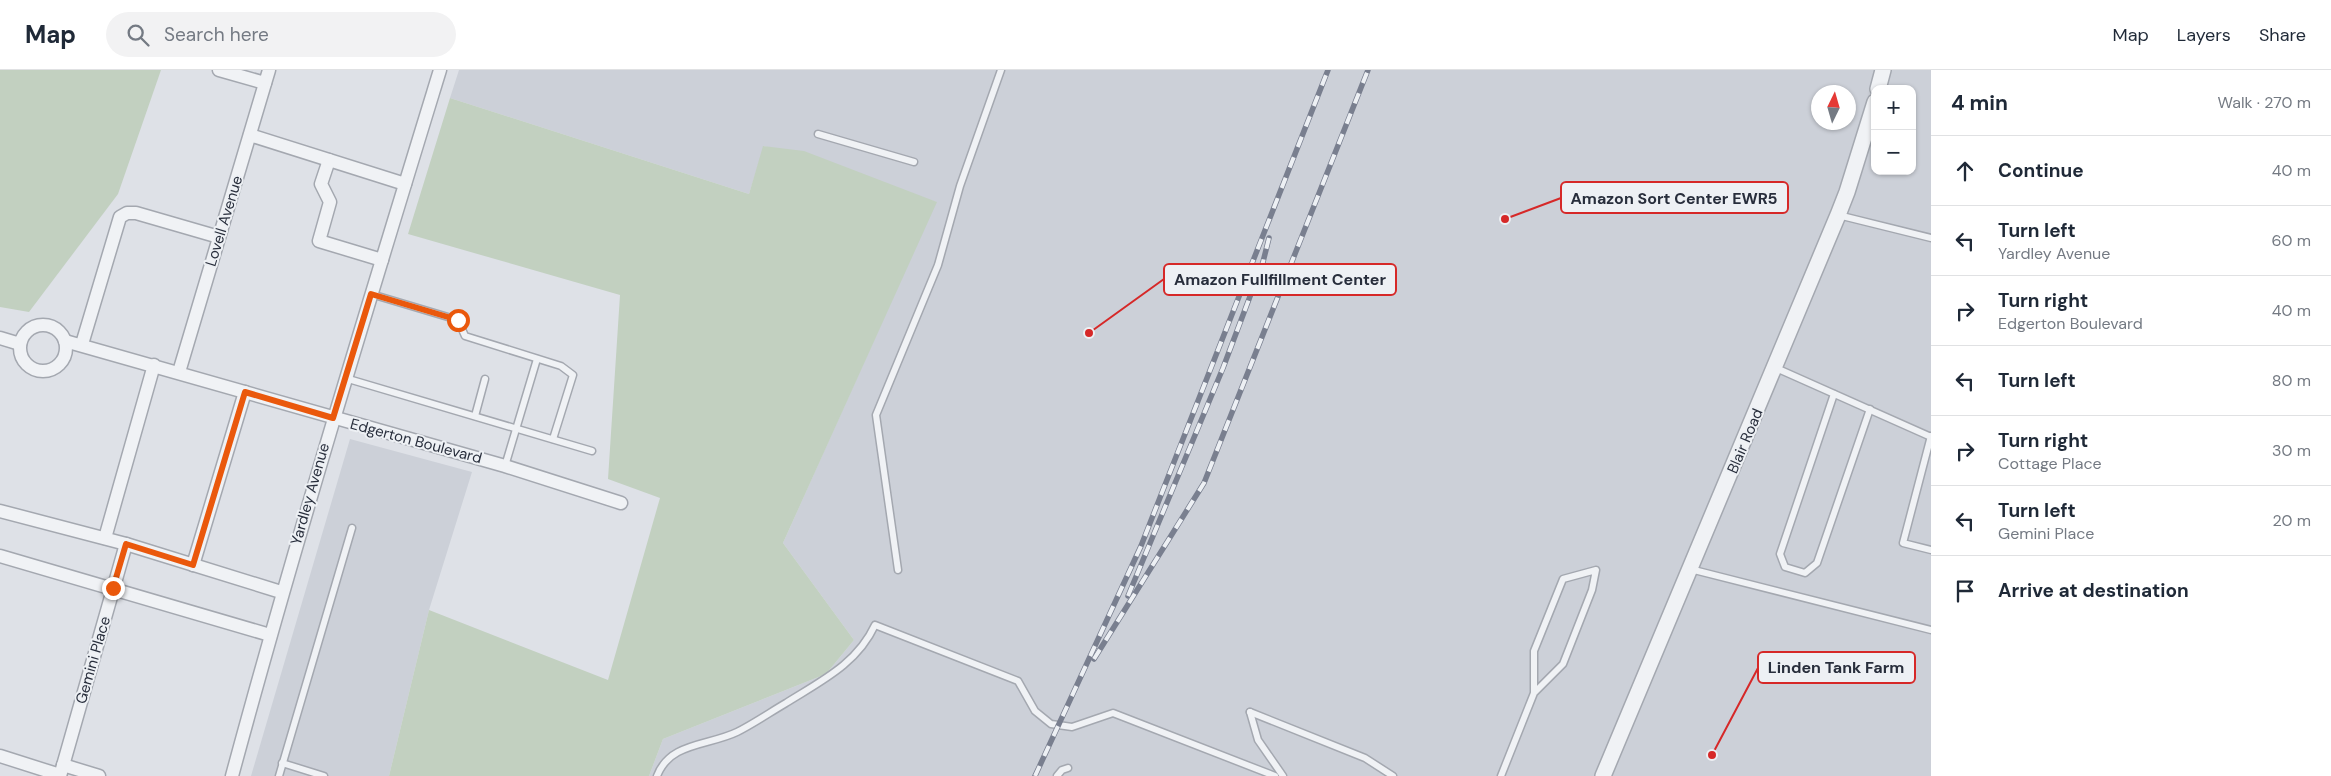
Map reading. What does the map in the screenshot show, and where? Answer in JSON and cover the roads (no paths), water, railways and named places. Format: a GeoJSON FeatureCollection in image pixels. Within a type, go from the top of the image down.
{"type":"FeatureCollection","features":[{"type":"Feature","properties":{"kind":"street"},"geometry":{"type":"LineString","coordinates":[[219,70],[265,83]]}},
{"type":"Feature","properties":{"kind":"street","name":"Lovell Avenue"},"geometry":{"type":"LineString","coordinates":[[178,372],[269,70]]}},
{"type":"Feature","properties":{"kind":"street","name":"Yardley Avenue"},"geometry":{"type":"LineString","coordinates":[[232,776],[281,592],[440,70]]}},
{"type":"Feature","properties":{"kind":"street"},"geometry":{"type":"LineString","coordinates":[[1879,85],[1883,70]]}},
{"type":"Feature","properties":{"kind":"street","name":"Blair Road"},"geometry":{"type":"LineString","coordinates":[[1603,776],[1776,368],[1848,192],[1871,115]]}},
{"type":"Feature","properties":{"kind":"street"},"geometry":{"type":"LineString","coordinates":[[250,135],[405,184]]}},
{"type":"Feature","properties":{"kind":"street"},"geometry":{"type":"LineString","coordinates":[[329,160],[321,184],[330,202],[319,241],[382,260]]}},
{"type":"Feature","properties":{"kind":"street"},"geometry":{"type":"LineString","coordinates":[[82,344],[120,217],[128,213],[136,213],[219,237]]}},
{"type":"Feature","properties":{"kind":"street"},"geometry":{"type":"LineString","coordinates":[[44,325],[57,330],[65,341],[65,356],[61,363],[47,371],[40,371],[26,364],[22,357],[20,344],[26,332],[31,328],[44,325]]}},
{"type":"Feature","properties":{"kind":"street"},"geometry":{"type":"LineString","coordinates":[[0,338],[20,344]]}},
{"type":"Feature","properties":{"kind":"street","name":"Edgerton Boulevard"},"geometry":{"type":"LineString","coordinates":[[65,341],[82,344],[333,418],[505,466],[621,503]]}},
{"type":"Feature","properties":{"kind":"street"},"geometry":{"type":"LineString","coordinates":[[105,538],[154,365]]}},
{"type":"Feature","properties":{"kind":"street"},"geometry":{"type":"LineString","coordinates":[[193,565],[245,392]]}},
{"type":"Feature","properties":{"kind":"street"},"geometry":{"type":"LineString","coordinates":[[0,511],[126,544],[281,592]]}},
{"type":"Feature","properties":{"kind":"street","name":"Gemini Place"},"geometry":{"type":"LineString","coordinates":[[61,772],[126,544]]}},
{"type":"Feature","properties":{"kind":"street"},"geometry":{"type":"LineString","coordinates":[[0,556],[270,635]]}},
{"type":"Feature","properties":{"kind":"street"},"geometry":{"type":"LineString","coordinates":[[0,756],[61,772],[99,776]]}},
{"type":"Feature","properties":{"kind":"lane"},"geometry":{"type":"LineString","coordinates":[[898,570],[876,415],[938,265],[960,186],[1001,70]]}},
{"type":"Feature","properties":{"kind":"lane"},"geometry":{"type":"LineString","coordinates":[[818,134],[914,162]]}},
{"type":"Feature","properties":{"kind":"lane"},"geometry":{"type":"LineString","coordinates":[[1838,215],[1931,238]]}},
{"type":"Feature","properties":{"kind":"lane"},"geometry":{"type":"LineString","coordinates":[[371,294],[458,320],[464,336],[561,366],[573,375],[553,439]]}},
{"type":"Feature","properties":{"kind":"lane"},"geometry":{"type":"LineString","coordinates":[[505,466],[537,359]]}},
{"type":"Feature","properties":{"kind":"lane"},"geometry":{"type":"LineString","coordinates":[[1776,368],[1931,436],[1903,543],[1931,550]]}},
{"type":"Feature","properties":{"kind":"lane"},"geometry":{"type":"LineString","coordinates":[[345,378],[592,451]]}},
{"type":"Feature","properties":{"kind":"lane"},"geometry":{"type":"LineString","coordinates":[[475,416],[485,379]]}},
{"type":"Feature","properties":{"kind":"lane"},"geometry":{"type":"LineString","coordinates":[[1834,394],[1780,554],[1785,567],[1805,574],[1817,563],[1870,410]]}},
{"type":"Feature","properties":{"kind":"lane"},"geometry":{"type":"LineString","coordinates":[[278,776],[352,528]]}},
{"type":"Feature","properties":{"kind":"lane"},"geometry":{"type":"LineString","coordinates":[[1690,569],[1931,630]]}},
{"type":"Feature","properties":{"kind":"lane"},"geometry":{"type":"LineString","coordinates":[[1501,776],[1534,693],[1534,651],[1562,579],[1596,570],[1592,590],[1562,664],[1534,693]]}},
{"type":"Feature","properties":{"kind":"lane"},"geometry":{"type":"LineString","coordinates":[[657,776],[666,761],[678,751],[716,741],[738,732],[839,671],[862,648],[876,625],[1018,681],[1035,711],[1051,724],[1072,727],[1113,713],[1275,776]]}},
{"type":"Feature","properties":{"kind":"lane"},"geometry":{"type":"LineString","coordinates":[[1283,776],[1258,740],[1250,712],[1365,758],[1394,776]]}},
{"type":"Feature","properties":{"kind":"lane"},"geometry":{"type":"LineString","coordinates":[[282,764],[324,776]]}},
{"type":"Feature","properties":{"kind":"lane"},"geometry":{"type":"LineString","coordinates":[[1057,776],[1062,770],[1068,768]]}},
{"type":"Feature","properties":{"kind":"railway"},"geometry":{"type":"LineString","coordinates":[[1035,776],[1141,546],[1328,70]]}},
{"type":"Feature","properties":{"kind":"railway"},"geometry":{"type":"LineString","coordinates":[[1094,659],[1204,483],[1368,70]]}},
{"type":"Feature","properties":{"kind":"railway"},"geometry":{"type":"LineString","coordinates":[[1128,596],[1223,368],[1263,262],[1269,238]]}},
{"type":"Feature","properties":{"kind":"place","name":"Amazon Sort Center EWR5"},"geometry":{"type":"Point","coordinates":[1505,219]}},
{"type":"Feature","properties":{"kind":"place","name":"Amazon Fullfillment Center"},"geometry":{"type":"Point","coordinates":[1089,333]}},
{"type":"Feature","properties":{"kind":"place","name":"Linden Tank Farm"},"geometry":{"type":"Point","coordinates":[1712,755]}}]}
